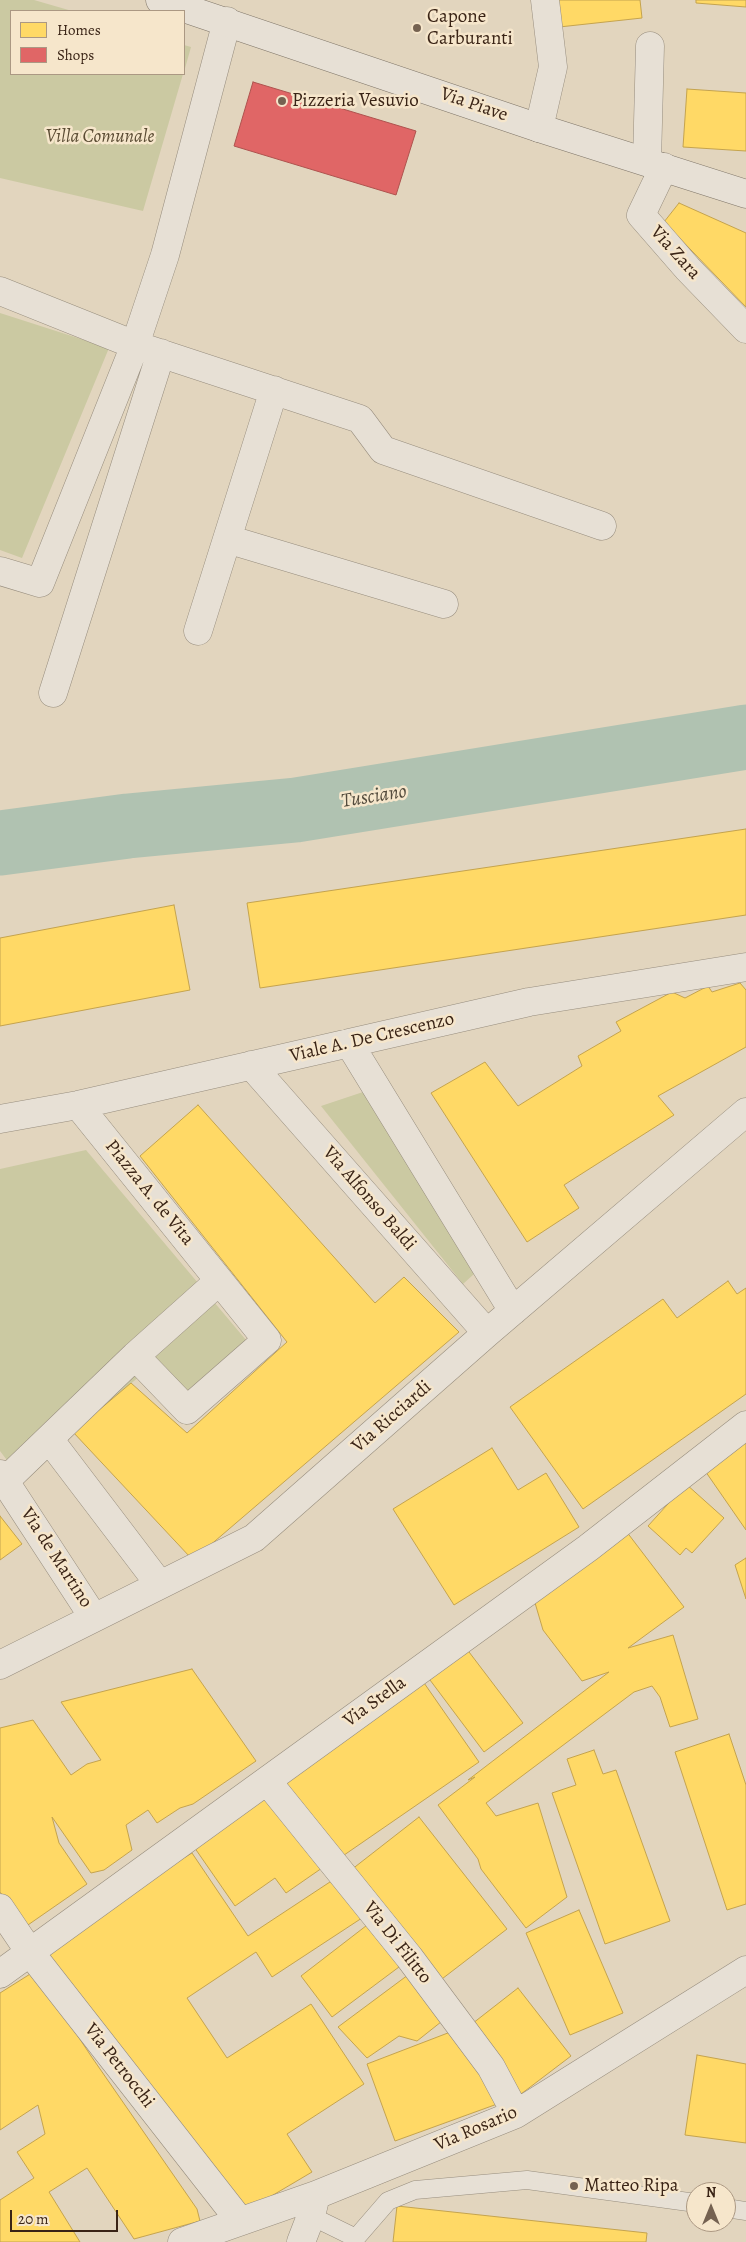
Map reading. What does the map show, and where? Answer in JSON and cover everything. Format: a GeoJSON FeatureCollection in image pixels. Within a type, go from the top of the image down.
{"type":"FeatureCollection","features":[{"type":"Feature","properties":{"kind":"street"},"geometry":{"type":"LineString","coordinates":[[539,128],[553,67],[544,0]]}},
{"type":"Feature","properties":{"kind":"street","name":"Via Piave"},"geometry":{"type":"LineString","coordinates":[[167,2],[539,128],[746,194]]}},
{"type":"Feature","properties":{"kind":"street"},"geometry":{"type":"LineString","coordinates":[[0,571],[40,584],[135,345],[166,255],[227,21]]}},
{"type":"Feature","properties":{"kind":"street"},"geometry":{"type":"LineString","coordinates":[[650,46],[655,164]]}},
{"type":"Feature","properties":{"kind":"street","name":"Via Zara"},"geometry":{"type":"LineString","coordinates":[[655,164],[641,214],[688,270],[746,329]]}},
{"type":"Feature","properties":{"kind":"street"},"geometry":{"type":"LineString","coordinates":[[0,291],[135,345],[360,419],[383,450],[602,526]]}},
{"type":"Feature","properties":{"kind":"street"},"geometry":{"type":"LineString","coordinates":[[53,693],[161,353]]}},
{"type":"Feature","properties":{"kind":"street"},"geometry":{"type":"LineString","coordinates":[[198,631],[274,390]]}},
{"type":"Feature","properties":{"kind":"street"},"geometry":{"type":"LineString","coordinates":[[227,539],[444,604]]}},
{"type":"Feature","properties":{"kind":"street","name":"Viale A. De Crescenzo"},"geometry":{"type":"LineString","coordinates":[[0,1119],[78,1105],[529,1002],[746,967]]}},
{"type":"Feature","properties":{"kind":"street"},"geometry":{"type":"LineString","coordinates":[[349,1043],[513,1311]]}},
{"type":"Feature","properties":{"kind":"street","name":"Via Alfonso Baldi"},"geometry":{"type":"LineString","coordinates":[[250,1065],[487,1333]]}},
{"type":"Feature","properties":{"kind":"street","name":"Piazza A. de Vita"},"geometry":{"type":"LineString","coordinates":[[78,1105],[267,1340],[187,1410],[135,1356]]}},
{"type":"Feature","properties":{"kind":"street","name":"Via Ricciardi"},"geometry":{"type":"LineString","coordinates":[[0,1665],[254,1538],[487,1333],[746,1112]]}},
{"type":"Feature","properties":{"kind":"street"},"geometry":{"type":"LineString","coordinates":[[2,1477],[49,1439],[135,1356],[219,1281]]}},
{"type":"Feature","properties":{"kind":"street","name":"Via Stella"},"geometry":{"type":"LineString","coordinates":[[0,1974],[29,1951],[588,1548],[746,1424]]}},
{"type":"Feature","properties":{"kind":"street"},"geometry":{"type":"LineString","coordinates":[[49,1439],[160,1585]]}},
{"type":"Feature","properties":{"kind":"street","name":"Via de Martino"},"geometry":{"type":"LineString","coordinates":[[2,1477],[94,1618]]}},
{"type":"Feature","properties":{"kind":"street","name":"Via Di Filitto"},"geometry":{"type":"LineString","coordinates":[[267,1781],[433,1988],[491,2068],[516,2114]]}},
{"type":"Feature","properties":{"kind":"street","name":"Via Petrocchi"},"geometry":{"type":"LineString","coordinates":[[0,1908],[29,1951],[240,2222]]}},
{"type":"Feature","properties":{"kind":"street","name":"Via Rosario"},"geometry":{"type":"LineString","coordinates":[[182,2242],[240,2222],[313,2205],[516,2114],[746,1970]]}},
{"type":"Feature","properties":{"kind":"street"},"geometry":{"type":"LineString","coordinates":[[301,2242],[313,2205]]}},
{"type":"Feature","properties":{"kind":"lane"},"geometry":{"type":"LineString","coordinates":[[313,2205],[355,2240],[388,2201],[415,2190],[527,2180],[686,2203]]}},
{"type":"Feature","properties":{"kind":"green space","name":"Villa Comunale"},"geometry":{"type":"Polygon","coordinates":[[[0,0],[34,0],[69,10],[10,10],[10,75],[183,75],[143,211],[0,178],[0,0]]]}},
{"type":"Feature","properties":{"kind":"green space"},"geometry":{"type":"Polygon","coordinates":[[[185,45],[191,47],[185,68],[185,45]]]}},
{"type":"Feature","properties":{"kind":"green space"},"geometry":{"type":"Polygon","coordinates":[[[0,313],[109,348],[22,558],[0,550],[0,313]]]}},
{"type":"Feature","properties":{"kind":"green space"},"geometry":{"type":"Polygon","coordinates":[[[366,1091],[474,1274],[463,1284],[321,1106],[366,1091]]]}},
{"type":"Feature","properties":{"kind":"green space"},"geometry":{"type":"Polygon","coordinates":[[[86,1150],[262,1359],[186,1425],[140,1376],[73,1432],[22,1480],[0,1451],[0,1169],[86,1150]]]}},
{"type":"Feature","properties":{"kind":"building: Homes"},"geometry":{"type":"Polygon","coordinates":[[[547,0],[640,0],[642,18],[550,28],[547,0]]]}},
{"type":"Feature","properties":{"kind":"building: Homes"},"geometry":{"type":"Polygon","coordinates":[[[696,0],[746,0],[746,7],[696,3],[696,0]]]}},
{"type":"Feature","properties":{"kind":"building: Homes"},"geometry":{"type":"Polygon","coordinates":[[[687,89],[746,93],[746,151],[683,147],[687,89]]]}},
{"type":"Feature","properties":{"kind":"building: Homes"},"geometry":{"type":"Polygon","coordinates":[[[679,203],[746,233],[746,307],[664,222],[679,203]]]}},
{"type":"Feature","properties":{"kind":"building: Homes"},"geometry":{"type":"Polygon","coordinates":[[[746,829],[746,915],[260,988],[247,903],[746,829]]]}},
{"type":"Feature","properties":{"kind":"building: Homes"},"geometry":{"type":"Polygon","coordinates":[[[174,905],[190,990],[0,1026],[0,938],[174,905]]]}},
{"type":"Feature","properties":{"kind":"building: Homes"},"geometry":{"type":"Polygon","coordinates":[[[740,983],[746,990],[746,1047],[658,1096],[674,1115],[564,1185],[579,1208],[527,1242],[431,1093],[485,1062],[518,1106],[582,1066],[578,1056],[621,1031],[616,1022],[672,992],[685,998],[708,986],[712,992],[740,983]]]}},
{"type":"Feature","properties":{"kind":"building: Homes"},"geometry":{"type":"Polygon","coordinates":[[[198,1105],[375,1303],[404,1277],[459,1332],[208,1547],[190,1557],[73,1432],[131,1383],[187,1433],[287,1342],[140,1156],[198,1105]]]}},
{"type":"Feature","properties":{"kind":"building: Homes"},"geometry":{"type":"Polygon","coordinates":[[[728,1281],[737,1294],[746,1288],[746,1394],[583,1509],[510,1407],[663,1299],[677,1318],[728,1281]]]}},
{"type":"Feature","properties":{"kind":"building: Homes"},"geometry":{"type":"Polygon","coordinates":[[[746,1435],[746,1530],[701,1465],[746,1435]]]}},
{"type":"Feature","properties":{"kind":"building: Homes"},"geometry":{"type":"Polygon","coordinates":[[[492,1448],[518,1490],[546,1473],[579,1527],[454,1605],[393,1509],[492,1448]]]}},
{"type":"Feature","properties":{"kind":"building: Homes"},"geometry":{"type":"Polygon","coordinates":[[[686,1484],[724,1518],[692,1553],[686,1548],[680,1555],[648,1526],[686,1484]]]}},
{"type":"Feature","properties":{"kind":"building: Homes"},"geometry":{"type":"Polygon","coordinates":[[[0,1516],[22,1544],[0,1560],[0,1516]]]}},
{"type":"Feature","properties":{"kind":"building: Homes"},"geometry":{"type":"Polygon","coordinates":[[[623,1527],[684,1607],[628,1648],[673,1635],[698,1719],[670,1727],[660,1697],[652,1686],[634,1692],[486,1803],[496,1816],[538,1803],[567,1897],[526,1928],[481,1869],[478,1859],[438,1805],[609,1672],[582,1681],[543,1630],[533,1596],[623,1527]]]}},
{"type":"Feature","properties":{"kind":"building: Homes"},"geometry":{"type":"Polygon","coordinates":[[[746,1558],[746,1599],[735,1565],[746,1558]]]}},
{"type":"Feature","properties":{"kind":"building: Homes"},"geometry":{"type":"Polygon","coordinates":[[[466,1648],[523,1723],[484,1752],[427,1676],[466,1648]]]}},
{"type":"Feature","properties":{"kind":"building: Homes"},"geometry":{"type":"Polygon","coordinates":[[[192,1669],[256,1761],[193,1804],[180,1808],[157,1823],[148,1810],[126,1825],[132,1850],[104,1870],[91,1873],[52,1817],[59,1843],[87,1884],[25,1927],[0,1892],[0,1728],[33,1720],[71,1775],[87,1764],[101,1760],[61,1702],[192,1669]]]}},
{"type":"Feature","properties":{"kind":"building: Homes"},"geometry":{"type":"Polygon","coordinates":[[[422,1680],[479,1762],[334,1862],[277,1779],[422,1680]]]}},
{"type":"Feature","properties":{"kind":"building: Homes"},"geometry":{"type":"Polygon","coordinates":[[[729,1734],[746,1785],[746,1904],[727,1910],[675,1752],[729,1734]]]}},
{"type":"Feature","properties":{"kind":"building: Homes"},"geometry":{"type":"Polygon","coordinates":[[[594,1750],[603,1774],[616,1770],[670,1921],[605,1944],[552,1793],[576,1785],[567,1759],[594,1750]]]}},
{"type":"Feature","properties":{"kind":"building: Homes"},"geometry":{"type":"Polygon","coordinates":[[[269,1791],[322,1868],[286,1893],[275,1878],[235,1906],[192,1844],[269,1791]]]}},
{"type":"Feature","properties":{"kind":"building: Homes"},"geometry":{"type":"Polygon","coordinates":[[[419,1817],[507,1929],[438,1982],[351,1870],[419,1817]]]}},
{"type":"Feature","properties":{"kind":"building: Homes"},"geometry":{"type":"Polygon","coordinates":[[[192,1853],[248,1936],[339,1876],[365,1916],[272,1977],[256,1952],[187,1998],[227,2058],[311,2004],[364,2084],[287,2134],[312,2172],[241,2214],[44,1955],[111,1901],[192,1853]]]}},
{"type":"Feature","properties":{"kind":"building: Homes"},"geometry":{"type":"Polygon","coordinates":[[[579,1910],[623,2013],[570,2035],[526,1933],[579,1910]]]}},
{"type":"Feature","properties":{"kind":"building: Homes"},"geometry":{"type":"Polygon","coordinates":[[[375,1919],[407,1961],[332,2017],[301,1976],[375,1919]]]}},
{"type":"Feature","properties":{"kind":"building: Homes"},"geometry":{"type":"Polygon","coordinates":[[[35,1971],[91,2056],[197,2209],[200,2221],[134,2239],[87,2168],[49,2192],[80,2242],[0,2242],[0,2200],[34,2178],[17,2152],[45,2134],[38,2105],[0,2130],[0,1993],[35,1971]]]}},
{"type":"Feature","properties":{"kind":"building: Homes"},"geometry":{"type":"Polygon","coordinates":[[[412,1972],[446,2018],[417,2041],[399,2036],[367,2058],[338,2027],[412,1972]]]}},
{"type":"Feature","properties":{"kind":"building: Homes"},"geometry":{"type":"Polygon","coordinates":[[[518,1988],[571,2056],[521,2094],[468,2027],[518,1988]]]}},
{"type":"Feature","properties":{"kind":"building: Homes"},"geometry":{"type":"Polygon","coordinates":[[[453,2031],[500,2103],[395,2141],[367,2064],[453,2031]]]}},
{"type":"Feature","properties":{"kind":"building: Homes"},"geometry":{"type":"Polygon","coordinates":[[[697,2055],[746,2064],[746,2143],[685,2135],[697,2055]]]}},
{"type":"Feature","properties":{"kind":"building: Homes"},"geometry":{"type":"Polygon","coordinates":[[[397,2206],[647,2233],[646,2242],[393,2242],[397,2206]]]}},
{"type":"Feature","properties":{"kind":"building: Shops"},"geometry":{"type":"Polygon","coordinates":[[[253,82],[416,131],[396,195],[234,146],[253,82]]]}},
{"type":"Feature","properties":{"kind":"waterway","name":"Tusciano"},"geometry":{"type":"LineString","coordinates":[[0,843],[128,826],[296,810],[746,737]]}},
{"type":"Feature","properties":{"kind":"place","name":"Capone Carburanti"},"geometry":{"type":"Point","coordinates":[417,28]}},
{"type":"Feature","properties":{"kind":"place","name":"Pizzeria Vesuvio"},"geometry":{"type":"Point","coordinates":[282,101]}},
{"type":"Feature","properties":{"kind":"place","name":"Matteo Ripa"},"geometry":{"type":"Point","coordinates":[574,2186]}}]}
